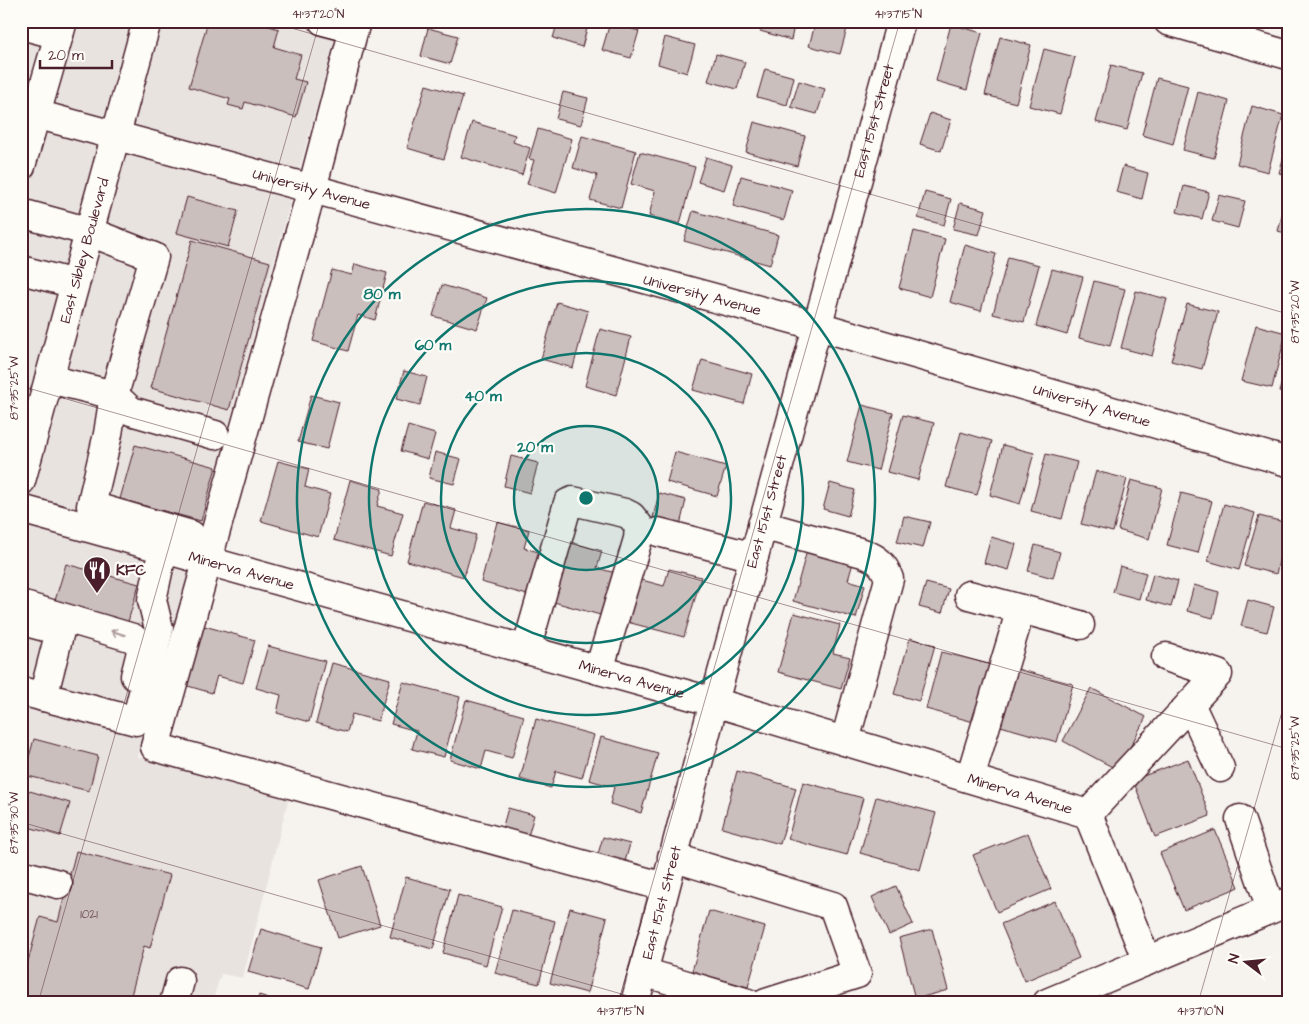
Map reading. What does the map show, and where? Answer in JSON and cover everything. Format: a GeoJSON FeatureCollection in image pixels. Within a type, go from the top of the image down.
{"type":"FeatureCollection","features":[{"type":"Feature","properties":{"kind":"street","name":"East Sibley Boulevard"},"geometry":{"type":"LineString","coordinates":[[21,481],[147,21]]}},
{"type":"Feature","properties":{"kind":"street"},"geometry":{"type":"LineString","coordinates":[[323,21],[355,25],[312,189],[155,747],[664,887]]}},
{"type":"Feature","properties":{"kind":"street","name":"East 151st Street"},"geometry":{"type":"LineString","coordinates":[[635,1003],[672,857],[901,21]]}},
{"type":"Feature","properties":{"kind":"street"},"geometry":{"type":"LineString","coordinates":[[1168,21],[1288,55]]}},
{"type":"Feature","properties":{"kind":"street"},"geometry":{"type":"LineString","coordinates":[[21,25],[61,28],[29,112],[21,166]]}},
{"type":"Feature","properties":{"kind":"street","name":"University Avenue"},"geometry":{"type":"LineString","coordinates":[[29,112],[818,326],[1288,462]]}},
{"type":"Feature","properties":{"kind":"street"},"geometry":{"type":"LineString","coordinates":[[21,213],[90,232],[154,257],[114,395],[108,434],[91,506],[191,534]]}},
{"type":"Feature","properties":{"kind":"street"},"geometry":{"type":"LineString","coordinates":[[21,270],[75,284]]}},
{"type":"Feature","properties":{"kind":"street"},"geometry":{"type":"LineString","coordinates":[[49,379],[114,395],[131,411],[215,435]]}},
{"type":"Feature","properties":{"kind":"street"},"geometry":{"type":"LineString","coordinates":[[526,650],[568,503],[574,501],[625,513],[631,516],[639,526],[638,539],[599,670]]}},
{"type":"Feature","properties":{"kind":"street","name":"Minerva Avenue"},"geometry":{"type":"LineString","coordinates":[[21,509],[714,702],[1088,814],[1147,961]]}},
{"type":"Feature","properties":{"kind":"street"},"geometry":{"type":"LineString","coordinates":[[762,525],[863,553],[876,558],[885,566],[889,579],[845,741]]}},
{"type":"Feature","properties":{"kind":"street"},"geometry":{"type":"LineString","coordinates":[[658,532],[754,557]]}},
{"type":"Feature","properties":{"kind":"street"},"geometry":{"type":"LineString","coordinates":[[21,620],[60,631],[32,694],[136,722],[159,629],[152,600],[163,549]]}},
{"type":"Feature","properties":{"kind":"street"},"geometry":{"type":"LineString","coordinates":[[969,595],[1080,625]]}},
{"type":"Feature","properties":{"kind":"street"},"geometry":{"type":"LineString","coordinates":[[21,605],[132,638],[142,648],[125,718]]}},
{"type":"Feature","properties":{"kind":"street"},"geometry":{"type":"LineString","coordinates":[[970,778],[1021,609]]}},
{"type":"Feature","properties":{"kind":"street"},"geometry":{"type":"LineString","coordinates":[[1088,814],[1218,674],[1166,657]]}},
{"type":"Feature","properties":{"kind":"street"},"geometry":{"type":"LineString","coordinates":[[1190,704],[1220,768]]}},
{"type":"Feature","properties":{"kind":"street"},"geometry":{"type":"LineString","coordinates":[[1047,1003],[1280,906],[1240,818]]}},
{"type":"Feature","properties":{"kind":"street"},"geometry":{"type":"LineString","coordinates":[[672,857],[833,906],[857,974],[766,1003]]}},
{"type":"Feature","properties":{"kind":"street"},"geometry":{"type":"LineString","coordinates":[[21,874],[58,884]]}},
{"type":"Feature","properties":{"kind":"street"},"geometry":{"type":"LineString","coordinates":[[643,972],[748,1003]]}},
{"type":"Feature","properties":{"kind":"shaded area"},"geometry":{"type":"Polygon","coordinates":[[[21,21],[340,21],[138,757],[289,797],[243,978],[221,974],[212,1003],[21,1003],[21,21]]]}},
{"type":"Feature","properties":{"kind":"building"},"geometry":{"type":"Polygon","coordinates":[[[208,21],[252,21],[279,29],[274,47],[301,55],[294,79],[306,82],[296,117],[245,102],[243,109],[228,105],[230,99],[189,87],[208,21]]]}},
{"type":"Feature","properties":{"kind":"building"},"geometry":{"type":"Polygon","coordinates":[[[558,21],[589,21],[582,47],[553,38],[558,21]]]}},
{"type":"Feature","properties":{"kind":"building"},"geometry":{"type":"Polygon","coordinates":[[[762,21],[795,21],[791,40],[760,31],[762,21]]]}},
{"type":"Feature","properties":{"kind":"building"},"geometry":{"type":"Polygon","coordinates":[[[816,21],[849,21],[840,54],[809,46],[816,21]]]}},
{"type":"Feature","properties":{"kind":"building"},"geometry":{"type":"Polygon","coordinates":[[[610,23],[639,31],[631,58],[602,50],[610,23]]]}},
{"type":"Feature","properties":{"kind":"building"},"geometry":{"type":"Polygon","coordinates":[[[951,24],[982,33],[967,90],[936,81],[951,24]]]}},
{"type":"Feature","properties":{"kind":"building"},"geometry":{"type":"Polygon","coordinates":[[[428,28],[458,36],[450,64],[421,56],[428,28]]]}},
{"type":"Feature","properties":{"kind":"building"},"geometry":{"type":"Polygon","coordinates":[[[665,37],[695,45],[687,73],[658,64],[665,37]]]}},
{"type":"Feature","properties":{"kind":"building"},"geometry":{"type":"Polygon","coordinates":[[[1000,37],[1031,45],[1016,103],[985,95],[1000,37]]]}},
{"type":"Feature","properties":{"kind":"building"},"geometry":{"type":"Polygon","coordinates":[[[1044,49],[1075,57],[1060,114],[1029,106],[1044,49]]]}},
{"type":"Feature","properties":{"kind":"building"},"geometry":{"type":"Polygon","coordinates":[[[716,54],[745,62],[737,89],[708,81],[716,54]]]}},
{"type":"Feature","properties":{"kind":"building"},"geometry":{"type":"Polygon","coordinates":[[[1111,65],[1142,73],[1127,130],[1096,122],[1111,65]]]}},
{"type":"Feature","properties":{"kind":"building"},"geometry":{"type":"Polygon","coordinates":[[[765,69],[794,77],[787,105],[757,97],[765,69]]]}},
{"type":"Feature","properties":{"kind":"building"},"geometry":{"type":"Polygon","coordinates":[[[1157,78],[1188,86],[1173,144],[1142,135],[1157,78]]]}},
{"type":"Feature","properties":{"kind":"building"},"geometry":{"type":"Polygon","coordinates":[[[799,81],[825,89],[817,114],[791,107],[799,81]]]}},
{"type":"Feature","properties":{"kind":"building"},"geometry":{"type":"Polygon","coordinates":[[[426,85],[463,96],[444,159],[407,148],[426,85]]]}},
{"type":"Feature","properties":{"kind":"building"},"geometry":{"type":"Polygon","coordinates":[[[563,92],[588,98],[581,125],[556,119],[563,92]]]}},
{"type":"Feature","properties":{"kind":"building"},"geometry":{"type":"Polygon","coordinates":[[[1198,92],[1229,101],[1214,158],[1183,150],[1198,92]]]}},
{"type":"Feature","properties":{"kind":"building"},"geometry":{"type":"Polygon","coordinates":[[[1252,106],[1283,115],[1268,172],[1237,164],[1252,106]]]}},
{"type":"Feature","properties":{"kind":"building"},"geometry":{"type":"Polygon","coordinates":[[[930,113],[951,120],[941,151],[920,144],[930,113]]]}},
{"type":"Feature","properties":{"kind":"building"},"geometry":{"type":"Polygon","coordinates":[[[472,122],[515,135],[513,142],[530,148],[522,175],[461,157],[472,122]]]}},
{"type":"Feature","properties":{"kind":"building"},"geometry":{"type":"Polygon","coordinates":[[[754,122],[805,136],[797,166],[746,152],[754,122]]]}},
{"type":"Feature","properties":{"kind":"building"},"geometry":{"type":"Polygon","coordinates":[[[538,129],[572,139],[556,193],[527,184],[534,160],[529,159],[538,129]]]}},
{"type":"Feature","properties":{"kind":"building"},"geometry":{"type":"Polygon","coordinates":[[[582,136],[636,151],[621,208],[590,200],[597,175],[573,168],[582,136]]]}},
{"type":"Feature","properties":{"kind":"building"},"geometry":{"type":"Polygon","coordinates":[[[1288,142],[1288,175],[1279,173],[1288,142]]]}},
{"type":"Feature","properties":{"kind":"building"},"geometry":{"type":"Polygon","coordinates":[[[640,152],[695,167],[680,224],[649,216],[655,191],[631,184],[640,152]]]}},
{"type":"Feature","properties":{"kind":"building"},"geometry":{"type":"Polygon","coordinates":[[[706,157],[732,165],[724,190],[698,182],[706,157]]]}},
{"type":"Feature","properties":{"kind":"building"},"geometry":{"type":"Polygon","coordinates":[[[1123,166],[1148,173],[1142,199],[1116,192],[1123,166]]]}},
{"type":"Feature","properties":{"kind":"building"},"geometry":{"type":"Polygon","coordinates":[[[741,176],[792,190],[784,220],[733,206],[741,176]]]}},
{"type":"Feature","properties":{"kind":"building"},"geometry":{"type":"Polygon","coordinates":[[[1184,186],[1209,192],[1202,219],[1177,212],[1184,186]]]}},
{"type":"Feature","properties":{"kind":"building"},"geometry":{"type":"Polygon","coordinates":[[[925,192],[951,199],[944,225],[918,218],[925,192]]]}},
{"type":"Feature","properties":{"kind":"building"},"geometry":{"type":"Polygon","coordinates":[[[1219,195],[1245,201],[1238,228],[1212,221],[1219,195]]]}},
{"type":"Feature","properties":{"kind":"building"},"geometry":{"type":"Polygon","coordinates":[[[187,197],[238,211],[228,247],[177,233],[187,197]]]}},
{"type":"Feature","properties":{"kind":"building"},"geometry":{"type":"Polygon","coordinates":[[[960,203],[986,210],[979,235],[953,229],[960,203]]]}},
{"type":"Feature","properties":{"kind":"building"},"geometry":{"type":"Polygon","coordinates":[[[1285,205],[1288,206],[1288,234],[1278,231],[1285,205]]]}},
{"type":"Feature","properties":{"kind":"building"},"geometry":{"type":"Polygon","coordinates":[[[693,211],[778,235],[770,265],[684,241],[693,211]]]}},
{"type":"Feature","properties":{"kind":"building"},"geometry":{"type":"Polygon","coordinates":[[[914,231],[945,239],[930,297],[899,288],[914,231]]]}},
{"type":"Feature","properties":{"kind":"building"},"geometry":{"type":"Polygon","coordinates":[[[192,240],[270,262],[229,410],[151,388],[192,240]]]}},
{"type":"Feature","properties":{"kind":"building"},"geometry":{"type":"Polygon","coordinates":[[[965,245],[996,254],[981,311],[950,302],[965,245]]]}},
{"type":"Feature","properties":{"kind":"building"},"geometry":{"type":"Polygon","coordinates":[[[1008,257],[1039,265],[1024,322],[993,314],[1008,257]]]}},
{"type":"Feature","properties":{"kind":"building"},"geometry":{"type":"Polygon","coordinates":[[[355,264],[387,273],[375,320],[358,315],[348,351],[313,341],[332,270],[352,275],[355,264]]]}},
{"type":"Feature","properties":{"kind":"building"},"geometry":{"type":"Polygon","coordinates":[[[1052,269],[1083,277],[1067,335],[1036,326],[1052,269]]]}},
{"type":"Feature","properties":{"kind":"building"},"geometry":{"type":"Polygon","coordinates":[[[1094,281],[1125,289],[1110,346],[1079,338],[1094,281]]]}},
{"type":"Feature","properties":{"kind":"building"},"geometry":{"type":"Polygon","coordinates":[[[442,285],[487,298],[477,329],[433,316],[442,285]]]}},
{"type":"Feature","properties":{"kind":"building"},"geometry":{"type":"Polygon","coordinates":[[[1136,291],[1167,299],[1152,356],[1121,348],[1136,291]]]}},
{"type":"Feature","properties":{"kind":"building"},"geometry":{"type":"Polygon","coordinates":[[[557,302],[588,311],[573,368],[541,359],[557,302]]]}},
{"type":"Feature","properties":{"kind":"building"},"geometry":{"type":"Polygon","coordinates":[[[1187,304],[1218,312],[1202,369],[1171,361],[1187,304]]]}},
{"type":"Feature","properties":{"kind":"building"},"geometry":{"type":"Polygon","coordinates":[[[1256,325],[1286,333],[1272,388],[1241,381],[1256,325]]]}},
{"type":"Feature","properties":{"kind":"building"},"geometry":{"type":"Polygon","coordinates":[[[600,329],[631,337],[616,395],[585,386],[600,329]]]}},
{"type":"Feature","properties":{"kind":"building"},"geometry":{"type":"Polygon","coordinates":[[[702,360],[752,374],[744,404],[693,390],[702,360]]]}},
{"type":"Feature","properties":{"kind":"building"},"geometry":{"type":"Polygon","coordinates":[[[1288,360],[1288,395],[1279,392],[1288,360]]]}},
{"type":"Feature","properties":{"kind":"building"},"geometry":{"type":"Polygon","coordinates":[[[404,371],[427,377],[420,405],[396,399],[404,371]]]}},
{"type":"Feature","properties":{"kind":"building"},"geometry":{"type":"Polygon","coordinates":[[[311,395],[339,402],[327,449],[298,442],[311,395]]]}},
{"type":"Feature","properties":{"kind":"building"},"geometry":{"type":"Polygon","coordinates":[[[862,405],[893,413],[878,470],[847,462],[862,405]]]}},
{"type":"Feature","properties":{"kind":"building"},"geometry":{"type":"Polygon","coordinates":[[[903,415],[934,423],[918,480],[887,472],[903,415]]]}},
{"type":"Feature","properties":{"kind":"building"},"geometry":{"type":"Polygon","coordinates":[[[408,426],[435,434],[428,459],[401,451],[408,426]]]}},
{"type":"Feature","properties":{"kind":"building"},"geometry":{"type":"Polygon","coordinates":[[[961,432],[992,441],[977,495],[946,487],[961,432]]]}},
{"type":"Feature","properties":{"kind":"building"},"geometry":{"type":"Polygon","coordinates":[[[135,445],[216,467],[201,521],[120,499],[135,445]]]}},
{"type":"Feature","properties":{"kind":"building"},"geometry":{"type":"Polygon","coordinates":[[[1003,445],[1034,453],[1020,504],[990,495],[1003,445]]]}},
{"type":"Feature","properties":{"kind":"building"},"geometry":{"type":"Polygon","coordinates":[[[435,452],[461,459],[454,484],[429,478],[435,452]]]}},
{"type":"Feature","properties":{"kind":"building"},"geometry":{"type":"Polygon","coordinates":[[[675,452],[726,466],[717,496],[667,482],[675,452]]]}},
{"type":"Feature","properties":{"kind":"building"},"geometry":{"type":"Polygon","coordinates":[[[1046,454],[1077,462],[1062,519],[1031,511],[1046,454]]]}},
{"type":"Feature","properties":{"kind":"building"},"geometry":{"type":"Polygon","coordinates":[[[511,456],[538,463],[530,493],[504,486],[511,456]]]}},
{"type":"Feature","properties":{"kind":"building"},"geometry":{"type":"Polygon","coordinates":[[[278,461],[309,469],[305,487],[330,494],[318,537],[261,521],[278,461]]]}},
{"type":"Feature","properties":{"kind":"building"},"geometry":{"type":"Polygon","coordinates":[[[1096,471],[1127,479],[1113,532],[1081,524],[1096,471]]]}},
{"type":"Feature","properties":{"kind":"building"},"geometry":{"type":"Polygon","coordinates":[[[350,480],[382,489],[377,506],[403,513],[391,556],[334,540],[350,480]]]}},
{"type":"Feature","properties":{"kind":"building"},"geometry":{"type":"Polygon","coordinates":[[[1131,480],[1162,488],[1149,539],[1118,530],[1131,480]]]}},
{"type":"Feature","properties":{"kind":"building"},"geometry":{"type":"Polygon","coordinates":[[[830,483],[855,490],[848,516],[823,509],[830,483]]]}},
{"type":"Feature","properties":{"kind":"building"},"geometry":{"type":"Polygon","coordinates":[[[659,493],[686,500],[680,525],[653,518],[659,493]]]}},
{"type":"Feature","properties":{"kind":"building"},"geometry":{"type":"Polygon","coordinates":[[[1181,493],[1212,501],[1198,553],[1167,545],[1181,493]]]}},
{"type":"Feature","properties":{"kind":"building"},"geometry":{"type":"Polygon","coordinates":[[[423,501],[456,510],[451,528],[476,535],[464,577],[407,561],[423,501]]]}},
{"type":"Feature","properties":{"kind":"building"},"geometry":{"type":"Polygon","coordinates":[[[1224,504],[1255,513],[1239,570],[1208,561],[1224,504]]]}},
{"type":"Feature","properties":{"kind":"building"},"geometry":{"type":"Polygon","coordinates":[[[904,516],[930,522],[923,548],[897,542],[904,516]]]}},
{"type":"Feature","properties":{"kind":"building"},"geometry":{"type":"Polygon","coordinates":[[[1259,516],[1288,523],[1276,574],[1244,566],[1259,516]]]}},
{"type":"Feature","properties":{"kind":"building"},"geometry":{"type":"Polygon","coordinates":[[[497,522],[529,530],[524,548],[550,555],[538,598],[481,582],[497,522]]]}},
{"type":"Feature","properties":{"kind":"building"},"geometry":{"type":"Polygon","coordinates":[[[991,537],[1016,544],[1009,570],[984,563],[991,537]]]}},
{"type":"Feature","properties":{"kind":"building"},"geometry":{"type":"Polygon","coordinates":[[[570,542],[602,551],[597,568],[623,575],[611,618],[554,602],[570,542]]]}},
{"type":"Feature","properties":{"kind":"building"},"geometry":{"type":"Polygon","coordinates":[[[809,543],[855,556],[848,580],[865,585],[856,618],[793,601],[809,543]]]}},
{"type":"Feature","properties":{"kind":"building"},"geometry":{"type":"Polygon","coordinates":[[[1035,545],[1060,552],[1053,578],[1028,571],[1035,545]]]}},
{"type":"Feature","properties":{"kind":"building","name":"KFC"},"geometry":{"type":"Polygon","coordinates":[[[66,564],[139,584],[127,625],[54,604],[66,564]]]}},
{"type":"Feature","properties":{"kind":"building"},"geometry":{"type":"Polygon","coordinates":[[[1120,566],[1146,573],[1139,599],[1113,592],[1120,566]]]}},
{"type":"Feature","properties":{"kind":"building"},"geometry":{"type":"Polygon","coordinates":[[[669,569],[701,577],[684,637],[627,622],[638,579],[664,586],[669,569]]]}},
{"type":"Feature","properties":{"kind":"building"},"geometry":{"type":"Polygon","coordinates":[[[1153,574],[1178,581],[1171,607],[1146,600],[1153,574]]]}},
{"type":"Feature","properties":{"kind":"building"},"geometry":{"type":"Polygon","coordinates":[[[926,583],[949,589],[942,613],[919,607],[926,583]]]}},
{"type":"Feature","properties":{"kind":"building"},"geometry":{"type":"Polygon","coordinates":[[[1194,585],[1219,592],[1213,618],[1187,611],[1194,585]]]}},
{"type":"Feature","properties":{"kind":"building"},"geometry":{"type":"Polygon","coordinates":[[[1248,600],[1274,607],[1267,632],[1241,626],[1248,600]]]}},
{"type":"Feature","properties":{"kind":"building"},"geometry":{"type":"Polygon","coordinates":[[[794,613],[840,625],[833,653],[850,657],[841,689],[778,672],[794,613]]]}},
{"type":"Feature","properties":{"kind":"building"},"geometry":{"type":"Polygon","coordinates":[[[197,624],[255,640],[243,683],[217,676],[212,693],[181,684],[197,624]]]}},
{"type":"Feature","properties":{"kind":"building"},"geometry":{"type":"Polygon","coordinates":[[[910,638],[935,645],[919,701],[894,694],[910,638]]]}},
{"type":"Feature","properties":{"kind":"building"},"geometry":{"type":"Polygon","coordinates":[[[268,646],[325,661],[309,722],[277,713],[281,695],[256,688],[268,646]]]}},
{"type":"Feature","properties":{"kind":"building"},"geometry":{"type":"Polygon","coordinates":[[[941,652],[1001,667],[985,725],[926,709],[941,652]]]}},
{"type":"Feature","properties":{"kind":"building"},"geometry":{"type":"Polygon","coordinates":[[[332,663],[390,679],[378,721],[352,714],[347,732],[316,723],[332,663]]]}},
{"type":"Feature","properties":{"kind":"building"},"geometry":{"type":"Polygon","coordinates":[[[1013,668],[1073,684],[1057,742],[997,725],[1013,668]]]}},
{"type":"Feature","properties":{"kind":"building"},"geometry":{"type":"Polygon","coordinates":[[[403,682],[460,697],[444,757],[412,749],[417,731],[391,724],[403,682]]]}},
{"type":"Feature","properties":{"kind":"building"},"geometry":{"type":"Polygon","coordinates":[[[1091,688],[1146,717],[1118,770],[1063,741],[1091,688]]]}},
{"type":"Feature","properties":{"kind":"building"},"geometry":{"type":"Polygon","coordinates":[[[466,700],[524,716],[512,758],[486,751],[481,769],[450,760],[466,700]]]}},
{"type":"Feature","properties":{"kind":"building"},"geometry":{"type":"Polygon","coordinates":[[[536,719],[594,735],[582,778],[556,771],[551,788],[520,779],[536,719]]]}},
{"type":"Feature","properties":{"kind":"building"},"geometry":{"type":"Polygon","coordinates":[[[601,737],[658,753],[641,813],[610,804],[614,787],[589,780],[601,737]]]}},
{"type":"Feature","properties":{"kind":"building"},"geometry":{"type":"Polygon","coordinates":[[[34,739],[98,756],[89,791],[24,775],[34,739]]]}},
{"type":"Feature","properties":{"kind":"building"},"geometry":{"type":"Polygon","coordinates":[[[1188,759],[1210,816],[1155,837],[1133,780],[1188,759]]]}},
{"type":"Feature","properties":{"kind":"building"},"geometry":{"type":"Polygon","coordinates":[[[737,771],[796,788],[780,844],[722,828],[737,771]]]}},
{"type":"Feature","properties":{"kind":"building"},"geometry":{"type":"Polygon","coordinates":[[[803,782],[863,798],[847,855],[788,839],[803,782]]]}},
{"type":"Feature","properties":{"kind":"building"},"geometry":{"type":"Polygon","coordinates":[[[23,789],[70,803],[60,836],[21,825],[23,789]]]}},
{"type":"Feature","properties":{"kind":"building"},"geometry":{"type":"Polygon","coordinates":[[[876,797],[936,813],[920,870],[860,853],[876,797]]]}},
{"type":"Feature","properties":{"kind":"building"},"geometry":{"type":"Polygon","coordinates":[[[508,808],[534,815],[527,840],[501,833],[508,808]]]}},
{"type":"Feature","properties":{"kind":"building"},"geometry":{"type":"Polygon","coordinates":[[[1215,830],[1239,887],[1184,910],[1160,853],[1215,830]]]}},
{"type":"Feature","properties":{"kind":"building"},"geometry":{"type":"Polygon","coordinates":[[[1028,833],[1051,889],[997,912],[973,855],[1028,833]]]}},
{"type":"Feature","properties":{"kind":"building"},"geometry":{"type":"Polygon","coordinates":[[[603,837],[630,844],[622,872],[595,864],[603,837]]]}},
{"type":"Feature","properties":{"kind":"building"},"geometry":{"type":"Polygon","coordinates":[[[76,851],[170,875],[150,948],[144,946],[129,1003],[21,1003],[21,987],[40,917],[58,922],[76,851]]]}},
{"type":"Feature","properties":{"kind":"building"},"geometry":{"type":"Polygon","coordinates":[[[362,866],[380,925],[338,938],[319,880],[362,866]]]}},
{"type":"Feature","properties":{"kind":"building"},"geometry":{"type":"Polygon","coordinates":[[[406,877],[450,889],[433,949],[390,937],[406,877]]]}},
{"type":"Feature","properties":{"kind":"building"},"geometry":{"type":"Polygon","coordinates":[[[896,886],[913,924],[889,935],[872,897],[896,886]]]}},
{"type":"Feature","properties":{"kind":"building"},"geometry":{"type":"Polygon","coordinates":[[[458,895],[502,907],[486,965],[443,953],[458,895]]]}},
{"type":"Feature","properties":{"kind":"building"},"geometry":{"type":"Polygon","coordinates":[[[1055,901],[1079,958],[1025,981],[1001,924],[1055,901]]]}},
{"type":"Feature","properties":{"kind":"building"},"geometry":{"type":"Polygon","coordinates":[[[570,908],[607,918],[587,993],[550,983],[570,908]]]}},
{"type":"Feature","properties":{"kind":"building"},"geometry":{"type":"Polygon","coordinates":[[[512,910],[555,921],[539,984],[495,973],[512,910]]]}},
{"type":"Feature","properties":{"kind":"building"},"geometry":{"type":"Polygon","coordinates":[[[709,911],[765,927],[748,987],[692,971],[709,911]]]}},
{"type":"Feature","properties":{"kind":"building"},"geometry":{"type":"Polygon","coordinates":[[[261,929],[321,947],[309,989],[248,972],[261,929]]]}},
{"type":"Feature","properties":{"kind":"building"},"geometry":{"type":"Polygon","coordinates":[[[932,929],[948,990],[915,999],[899,938],[932,929]]]}},
{"type":"Feature","properties":{"kind":"building"},"geometry":{"type":"Polygon","coordinates":[[[259,995],[284,1003],[257,1003],[259,995]]]}},
{"type":"Feature","properties":{"kind":"place","name":"KFC"},"geometry":{"type":"Point","coordinates":[97,594]}}]}
